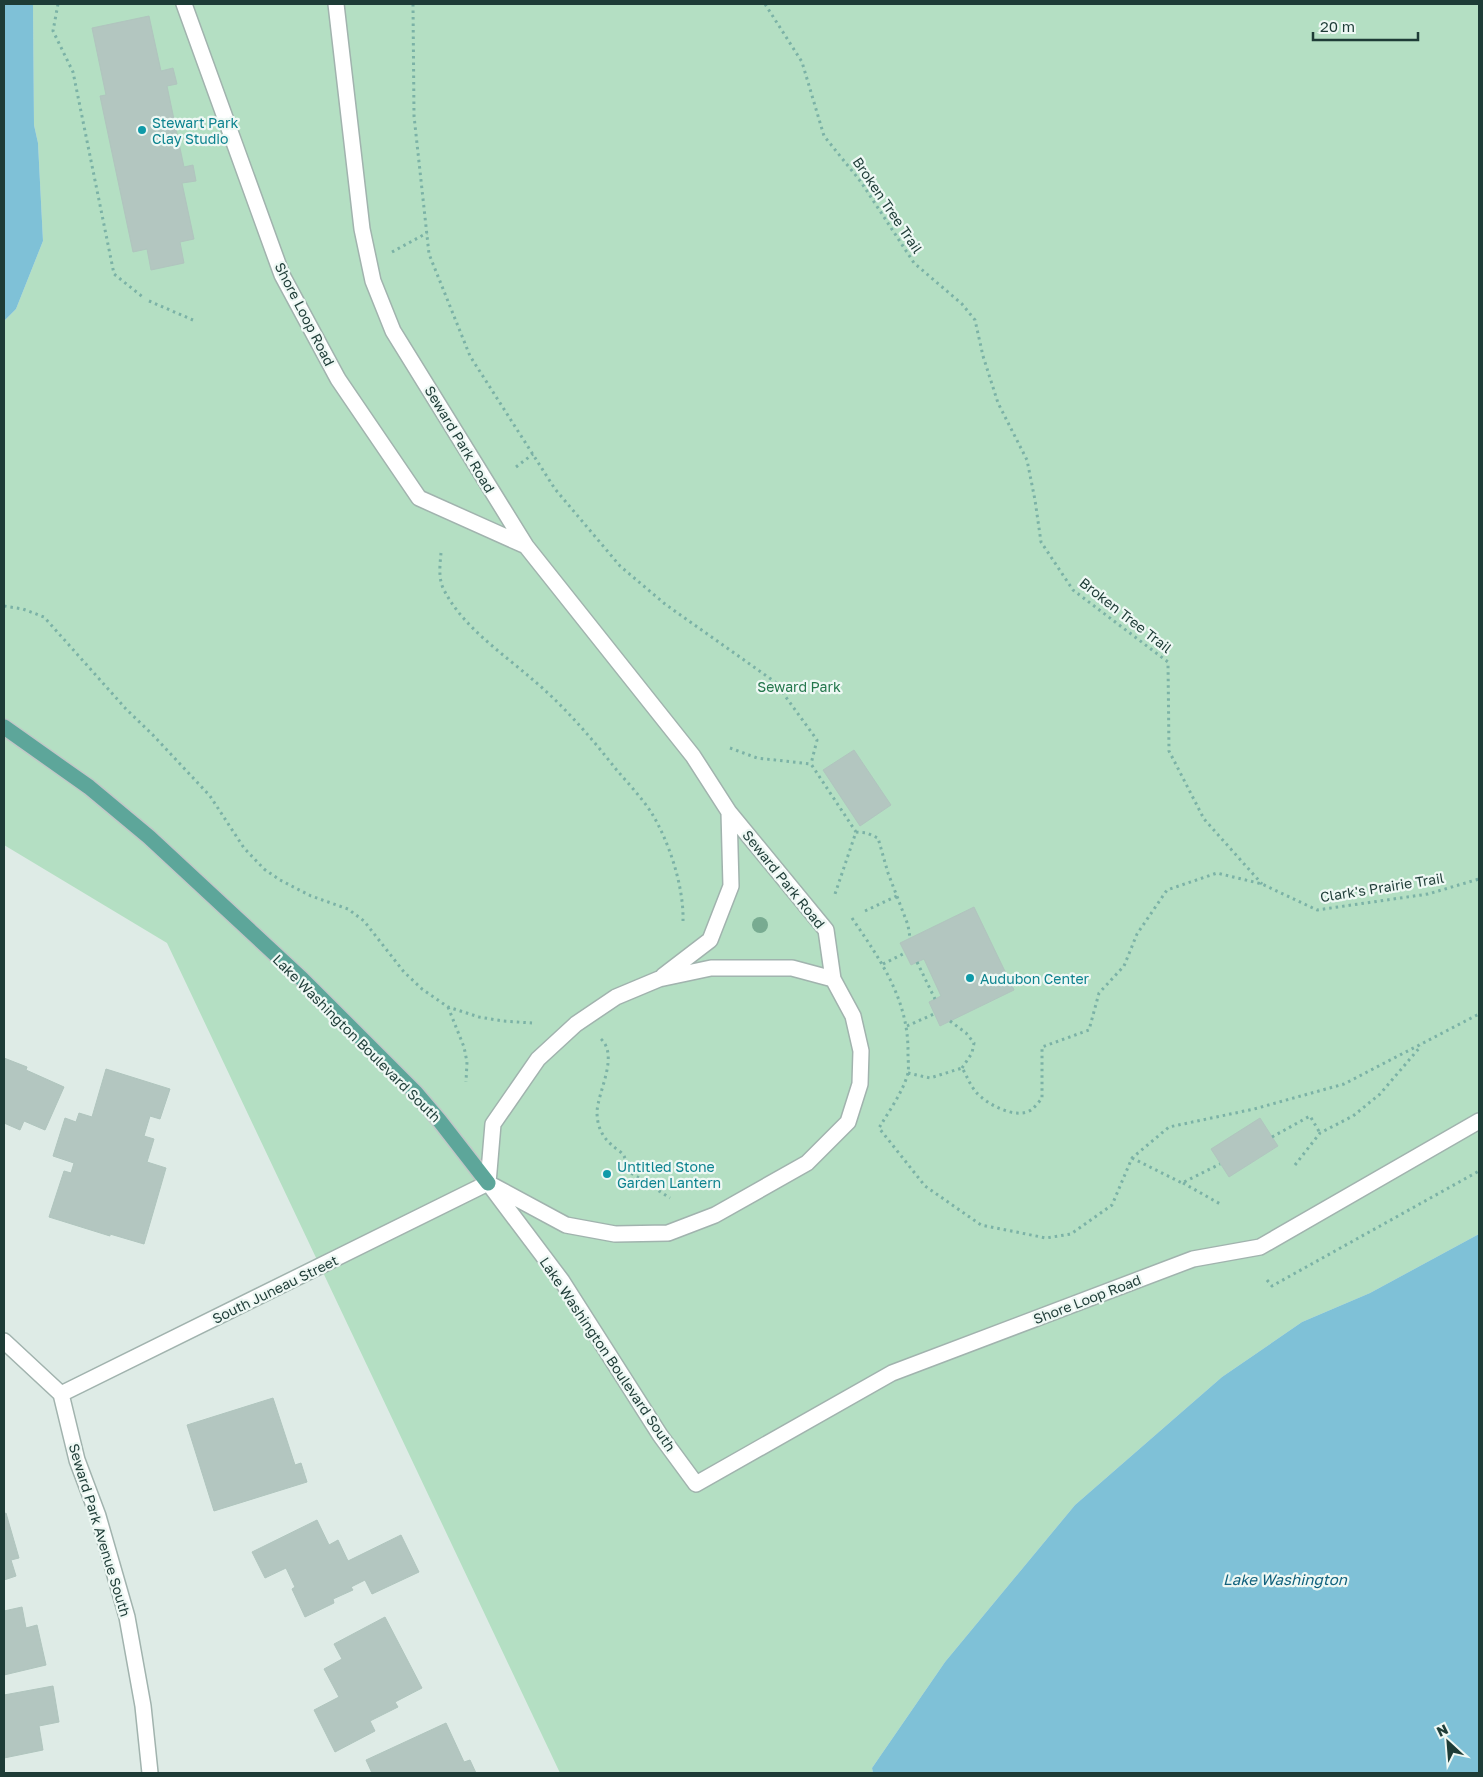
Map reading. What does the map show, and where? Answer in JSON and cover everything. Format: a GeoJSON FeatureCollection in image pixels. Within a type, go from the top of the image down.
{"type":"FeatureCollection","features":[{"type":"Feature","properties":{"kind":"main road","name":"Lake Washington Boulevard South"},"geometry":{"type":"LineString","coordinates":[[4,727],[88,787],[150,837],[302,979],[416,1093],[488,1183]]}},
{"type":"Feature","properties":{"kind":"street","name":"Seward Park Road"},"geometry":{"type":"LineString","coordinates":[[336,4],[362,229],[373,281],[393,331],[526,546],[694,756],[729,812],[826,930],[833,979],[853,1016],[861,1050],[860,1084],[848,1122],[807,1163],[716,1215],[668,1232],[615,1234],[566,1225],[488,1183],[493,1124],[538,1059],[576,1024],[616,997],[659,979],[711,968],[792,968],[833,979]]}},
{"type":"Feature","properties":{"kind":"street","name":"Shore Loop Road"},"geometry":{"type":"LineString","coordinates":[[184,5],[282,275],[338,379],[419,498],[526,546]]}},
{"type":"Feature","properties":{"kind":"street","name":"Seward Park Road"},"geometry":{"type":"LineString","coordinates":[[659,979],[710,940],[731,886],[729,812]]}},
{"type":"Feature","properties":{"kind":"street","name":"Shore Loop Road"},"geometry":{"type":"LineString","coordinates":[[696,1484],[892,1373],[1193,1259],[1260,1247],[1479,1121]]}},
{"type":"Feature","properties":{"kind":"street","name":"South Juneau Street"},"geometry":{"type":"LineString","coordinates":[[61,1394],[488,1183]]}},
{"type":"Feature","properties":{"kind":"street","name":"Lake Washington Boulevard South"},"geometry":{"type":"LineString","coordinates":[[488,1183],[562,1281],[660,1435],[696,1484]]}},
{"type":"Feature","properties":{"kind":"street"},"geometry":{"type":"LineString","coordinates":[[4,1341],[61,1394]]}},
{"type":"Feature","properties":{"kind":"street","name":"Seward Park Avenue South"},"geometry":{"type":"LineString","coordinates":[[61,1394],[77,1460],[98,1516],[127,1617],[143,1706],[150,1773]]}},
{"type":"Feature","properties":{"kind":"path"},"geometry":{"type":"LineString","coordinates":[[58,4],[53,31],[73,72],[114,274],[144,298]]}},
{"type":"Feature","properties":{"kind":"path"},"geometry":{"type":"LineString","coordinates":[[413,4],[414,116],[428,254],[470,356],[555,489],[620,566],[665,604],[776,682],[817,740],[811,764],[856,832]]}},
{"type":"Feature","properties":{"kind":"path","name":"Broken Tree Trail"},"geometry":{"type":"LineString","coordinates":[[765,4],[802,62],[824,136],[861,182],[914,263],[962,304],[975,320],[983,356],[998,403],[1027,460],[1036,500],[1041,542],[1073,590],[1168,662],[1169,752],[1204,819],[1262,884]]}},
{"type":"Feature","properties":{"kind":"path"},"geometry":{"type":"LineString","coordinates":[[370,265],[426,233]]}},
{"type":"Feature","properties":{"kind":"path"},"geometry":{"type":"LineString","coordinates":[[149,301],[193,320]]}},
{"type":"Feature","properties":{"kind":"path"},"geometry":{"type":"LineString","coordinates":[[516,467],[533,454]]}},
{"type":"Feature","properties":{"kind":"path"},"geometry":{"type":"LineString","coordinates":[[441,553],[439,568],[443,589],[460,614],[483,638],[552,697],[594,742],[651,813],[664,838],[678,878],[683,904],[683,921]]}},
{"type":"Feature","properties":{"kind":"path"},"geometry":{"type":"LineString","coordinates":[[4,606],[23,609],[44,617],[126,709],[210,796],[244,848],[264,869],[280,880],[311,896],[348,909],[364,921],[404,972],[422,989],[448,1007],[487,1018],[532,1024]]}},
{"type":"Feature","properties":{"kind":"path"},"geometry":{"type":"LineString","coordinates":[[730,748],[757,758],[811,764]]}},
{"type":"Feature","properties":{"kind":"path"},"geometry":{"type":"LineString","coordinates":[[835,894],[856,832]]}},
{"type":"Feature","properties":{"kind":"path"},"geometry":{"type":"LineString","coordinates":[[856,832],[867,833],[878,838],[888,872],[908,925],[910,938]]}},
{"type":"Feature","properties":{"kind":"path"},"geometry":{"type":"LineString","coordinates":[[962,1068],[976,1092],[990,1104],[1007,1112],[1031,1110],[1042,1098],[1042,1047],[1090,1030],[1099,993],[1124,966],[1137,934],[1167,890],[1217,872],[1262,884]]}},
{"type":"Feature","properties":{"kind":"path","name":"Clark's Prairie Trail"},"geometry":{"type":"LineString","coordinates":[[1262,884],[1317,910],[1428,894],[1479,879]]}},
{"type":"Feature","properties":{"kind":"path"},"geometry":{"type":"LineString","coordinates":[[865,911],[897,896]]}},
{"type":"Feature","properties":{"kind":"path"},"geometry":{"type":"LineString","coordinates":[[852,918],[883,964],[898,994],[907,1026],[908,1073],[898,1096],[879,1128],[925,1186],[981,1225],[1046,1238],[1071,1234],[1112,1205],[1132,1158],[1168,1127],[1254,1109],[1344,1084],[1479,1014]]}},
{"type":"Feature","properties":{"kind":"path"},"geometry":{"type":"LineString","coordinates":[[883,964],[905,953]]}},
{"type":"Feature","properties":{"kind":"path"},"geometry":{"type":"LineString","coordinates":[[918,962],[935,999]]}},
{"type":"Feature","properties":{"kind":"path"},"geometry":{"type":"LineString","coordinates":[[448,1007],[467,1062],[466,1082]]}},
{"type":"Feature","properties":{"kind":"path"},"geometry":{"type":"LineString","coordinates":[[907,1026],[934,1014]]}},
{"type":"Feature","properties":{"kind":"path"},"geometry":{"type":"LineString","coordinates":[[908,1073],[930,1078],[962,1068],[972,1053],[974,1043],[966,1033],[950,1021]]}},
{"type":"Feature","properties":{"kind":"path"},"geometry":{"type":"LineString","coordinates":[[601,1039],[606,1044],[608,1054],[607,1072],[597,1110],[598,1127],[610,1144],[624,1155],[628,1171],[670,1198]]}},
{"type":"Feature","properties":{"kind":"path"},"geometry":{"type":"LineString","coordinates":[[1295,1165],[1320,1134],[1353,1116],[1380,1094],[1422,1043]]}},
{"type":"Feature","properties":{"kind":"path"},"geometry":{"type":"LineString","coordinates":[[1272,1137],[1310,1116],[1320,1134]]}},
{"type":"Feature","properties":{"kind":"path"},"geometry":{"type":"LineString","coordinates":[[1132,1158],[1222,1205]]}},
{"type":"Feature","properties":{"kind":"path"},"geometry":{"type":"LineString","coordinates":[[1182,1183],[1220,1164]]}},
{"type":"Feature","properties":{"kind":"path"},"geometry":{"type":"LineString","coordinates":[[1268,1280],[1272,1286],[1479,1171]]}},
{"type":"Feature","properties":{"kind":"green space","name":"Seward Park"},"geometry":{"type":"Polygon","coordinates":[[[33,4],[1479,4],[1479,1234],[1370,1293],[1302,1322],[1222,1377],[1075,1505],[945,1662],[872,1768],[873,1773],[560,1773],[167,943],[4,845],[4,321],[16,309],[43,241],[38,143],[34,125],[33,4]]]}},
{"type":"Feature","properties":{"kind":"water"},"geometry":{"type":"Polygon","coordinates":[[[4,4],[33,4],[34,125],[38,143],[43,241],[16,309],[4,321],[4,4]]]}},
{"type":"Feature","properties":{"kind":"water","name":"Lake Washington"},"geometry":{"type":"Polygon","coordinates":[[[1479,1234],[1479,1773],[873,1773],[872,1768],[945,1662],[1075,1505],[1222,1377],[1302,1322],[1370,1293],[1479,1234]]]}},
{"type":"Feature","properties":{"kind":"building","name":"Stewart Park Clay Studio"},"geometry":{"type":"Polygon","coordinates":[[[149,16],[161,71],[173,68],[177,84],[167,86],[184,167],[193,165],[196,181],[182,183],[194,239],[180,242],[184,263],[151,270],[147,249],[133,252],[100,96],[106,95],[92,28],[149,16]]]}},
{"type":"Feature","properties":{"kind":"building"},"geometry":{"type":"Polygon","coordinates":[[[854,750],[891,805],[860,826],[823,770],[854,750]]]}},
{"type":"Feature","properties":{"kind":"building","name":"Audubon Center"},"geometry":{"type":"Polygon","coordinates":[[[974,907],[1014,990],[940,1026],[929,1002],[941,996],[924,959],[911,965],[900,943],[974,907]]]}},
{"type":"Feature","properties":{"kind":"building"},"geometry":{"type":"Polygon","coordinates":[[[4,1058],[27,1067],[26,1070],[64,1087],[45,1130],[24,1121],[20,1130],[4,1123],[4,1058]]]}},
{"type":"Feature","properties":{"kind":"building"},"geometry":{"type":"Polygon","coordinates":[[[106,1069],[170,1089],[160,1119],[150,1116],[144,1136],[154,1139],[147,1162],[166,1168],[144,1244],[110,1234],[110,1236],[49,1217],[64,1171],[71,1173],[74,1163],[53,1156],[65,1118],[76,1122],[79,1113],[92,1117],[106,1069]]]}},
{"type":"Feature","properties":{"kind":"building"},"geometry":{"type":"Polygon","coordinates":[[[1260,1118],[1278,1146],[1229,1177],[1211,1149],[1260,1118]]]}},
{"type":"Feature","properties":{"kind":"building"},"geometry":{"type":"Polygon","coordinates":[[[273,1398],[295,1465],[301,1463],[307,1482],[214,1511],[187,1425],[273,1398]]]}},
{"type":"Feature","properties":{"kind":"building"},"geometry":{"type":"Polygon","coordinates":[[[6,1513],[19,1558],[11,1560],[16,1576],[4,1580],[4,1514],[6,1513]]]}},
{"type":"Feature","properties":{"kind":"building"},"geometry":{"type":"Polygon","coordinates":[[[317,1520],[329,1545],[338,1540],[348,1561],[401,1535],[419,1572],[372,1594],[365,1580],[351,1587],[353,1590],[333,1599],[334,1603],[305,1617],[292,1589],[295,1587],[286,1568],[265,1578],[252,1552],[317,1520]]]}},
{"type":"Feature","properties":{"kind":"building"},"geometry":{"type":"Polygon","coordinates":[[[22,1607],[26,1628],[37,1625],[46,1665],[4,1675],[4,1611],[22,1607]]]}},
{"type":"Feature","properties":{"kind":"building"},"geometry":{"type":"Polygon","coordinates":[[[385,1617],[422,1688],[395,1702],[398,1707],[370,1721],[375,1731],[335,1752],[314,1710],[339,1697],[324,1669],[342,1659],[334,1644],[385,1617]]]}},
{"type":"Feature","properties":{"kind":"building"},"geometry":{"type":"Polygon","coordinates":[[[53,1686],[59,1722],[39,1726],[43,1750],[4,1758],[4,1695],[53,1686]]]}},
{"type":"Feature","properties":{"kind":"building"},"geometry":{"type":"Polygon","coordinates":[[[446,1723],[464,1762],[470,1760],[476,1773],[372,1773],[366,1760],[446,1723]]]}},
{"type":"Feature","properties":{"kind":"place","name":"Stewart Park Clay Studio"},"geometry":{"type":"Point","coordinates":[142,130]}},
{"type":"Feature","properties":{"kind":"place","name":"Audubon Center"},"geometry":{"type":"Point","coordinates":[970,978]}},
{"type":"Feature","properties":{"kind":"place","name":"Untitled Stone Garden Lantern"},"geometry":{"type":"Point","coordinates":[607,1174]}}]}
